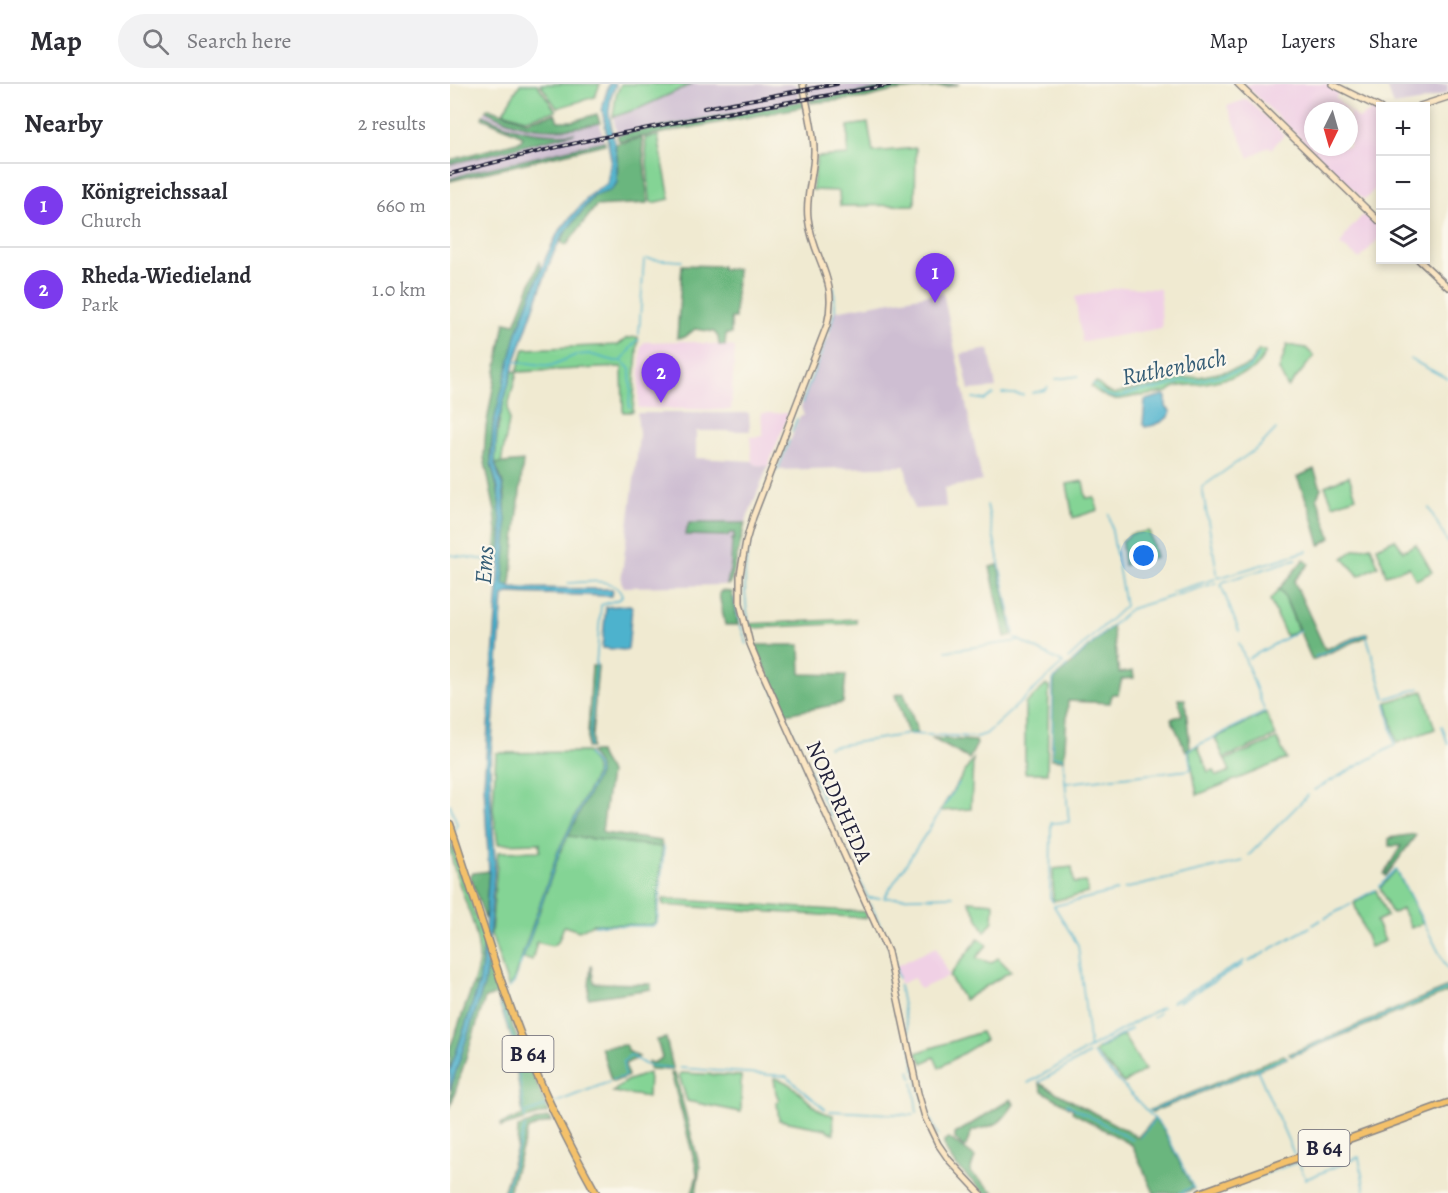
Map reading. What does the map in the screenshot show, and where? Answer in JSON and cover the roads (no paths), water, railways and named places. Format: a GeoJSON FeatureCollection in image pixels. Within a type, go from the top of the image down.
{"type":"FeatureCollection","features":[{"type":"Feature","properties":{"kind":"main road","name":"NORDRHEDA"},"geometry":{"type":"LineString","coordinates":[[803,84],[814,150],[807,199],[808,219],[812,240],[829,282],[831,304],[827,326],[746,541],[739,588],[743,619],[758,663],[888,952],[925,1117],[938,1144],[949,1160],[980,1193]]}},
{"type":"Feature","properties":{"kind":"main road"},"geometry":{"type":"LineString","coordinates":[[1238,84],[1376,218]]}},
{"type":"Feature","properties":{"kind":"main road"},"geometry":{"type":"LineString","coordinates":[[1332,84],[1376,106]]}},
{"type":"Feature","properties":{"kind":"main road"},"geometry":{"type":"LineString","coordinates":[[1430,103],[1448,97]]}},
{"type":"Feature","properties":{"kind":"main road"},"geometry":{"type":"LineString","coordinates":[[1423,264],[1448,287]]}},
{"type":"Feature","properties":{"kind":"main road","name":"B 64"},"geometry":{"type":"LineString","coordinates":[[451,825],[507,999],[548,1100],[596,1193]]}},
{"type":"Feature","properties":{"kind":"main road","name":"B 64"},"geometry":{"type":"LineString","coordinates":[[1200,1193],[1448,1103]]}},
{"type":"Feature","properties":{"kind":"water"},"geometry":{"type":"Polygon","coordinates":[[[609,84],[616,84],[611,97],[609,113],[617,158],[617,183],[611,190],[594,196],[563,235],[552,256],[515,361],[497,426],[495,464],[503,487],[507,533],[503,584],[512,588],[612,589],[613,592],[611,596],[508,593],[503,596],[490,766],[495,860],[488,956],[484,985],[450,1090],[450,1071],[479,984],[489,871],[484,784],[502,533],[498,489],[491,464],[493,425],[517,332],[547,255],[558,233],[574,213],[593,192],[607,184],[611,159],[602,108],[609,84]]]}},
{"type":"Feature","properties":{"kind":"water"},"geometry":{"type":"Polygon","coordinates":[[[1164,395],[1166,407],[1171,412],[1167,418],[1145,427],[1143,424],[1145,400],[1164,395]]]}},
{"type":"Feature","properties":{"kind":"water"},"geometry":{"type":"Polygon","coordinates":[[[630,605],[632,607],[628,649],[602,648],[606,607],[630,605]]]}},
{"type":"Feature","properties":{"kind":"waterway"},"geometry":{"type":"LineString","coordinates":[[639,334],[644,259]]}},
{"type":"Feature","properties":{"kind":"waterway"},"geometry":{"type":"LineString","coordinates":[[647,259],[682,261]]}},
{"type":"Feature","properties":{"kind":"waterway"},"geometry":{"type":"LineString","coordinates":[[829,331],[835,311],[834,287]]}},
{"type":"Feature","properties":{"kind":"waterway"},"geometry":{"type":"LineString","coordinates":[[802,403],[827,338]]}},
{"type":"Feature","properties":{"kind":"waterway"},"geometry":{"type":"LineString","coordinates":[[622,360],[639,340]]}},
{"type":"Feature","properties":{"kind":"waterway","name":"Ruthenbach"},"geometry":{"type":"LineString","coordinates":[[513,361],[550,366],[576,355],[589,354],[622,361],[630,369],[630,407]]}},
{"type":"Feature","properties":{"kind":"waterway","name":"Ruthenbach"},"geometry":{"type":"LineString","coordinates":[[1093,384],[1106,395],[1122,396],[1248,369],[1259,355]]}},
{"type":"Feature","properties":{"kind":"waterway","name":"Ruthenbach"},"geometry":{"type":"LineString","coordinates":[[1410,359],[1448,379]]}},
{"type":"Feature","properties":{"kind":"waterway","name":"Ruthenbach"},"geometry":{"type":"LineString","coordinates":[[1056,379],[1079,376]]}},
{"type":"Feature","properties":{"kind":"waterway","name":"Ruthenbach"},"geometry":{"type":"LineString","coordinates":[[1032,393],[1048,387]]}},
{"type":"Feature","properties":{"kind":"waterway","name":"Ruthenbach"},"geometry":{"type":"LineString","coordinates":[[1002,393],[1023,395]]}},
{"type":"Feature","properties":{"kind":"waterway","name":"Ruthenbach"},"geometry":{"type":"LineString","coordinates":[[973,398],[985,400],[993,394]]}},
{"type":"Feature","properties":{"kind":"waterway"},"geometry":{"type":"LineString","coordinates":[[792,432],[797,419]]}},
{"type":"Feature","properties":{"kind":"waterway"},"geometry":{"type":"LineString","coordinates":[[1276,429],[1260,446],[1202,487],[1218,578],[1307,551]]}},
{"type":"Feature","properties":{"kind":"waterway"},"geometry":{"type":"LineString","coordinates":[[775,469],[778,469],[789,441]]}},
{"type":"Feature","properties":{"kind":"waterway"},"geometry":{"type":"LineString","coordinates":[[752,638],[745,593],[747,555],[756,518],[772,476]]}},
{"type":"Feature","properties":{"kind":"waterway"},"geometry":{"type":"LineString","coordinates":[[987,505],[1014,634]]}},
{"type":"Feature","properties":{"kind":"waterway"},"geometry":{"type":"LineString","coordinates":[[1429,508],[1448,543]]}},
{"type":"Feature","properties":{"kind":"waterway"},"geometry":{"type":"LineString","coordinates":[[1068,659],[1125,606],[1109,514]]}},
{"type":"Feature","properties":{"kind":"waterway","name":"Ems"},"geometry":{"type":"LineString","coordinates":[[450,555],[495,561]]}},
{"type":"Feature","properties":{"kind":"waterway"},"geometry":{"type":"LineString","coordinates":[[1239,631],[1221,585],[1223,582],[1296,559]]}},
{"type":"Feature","properties":{"kind":"waterway"},"geometry":{"type":"LineString","coordinates":[[1172,592],[1215,579]]}},
{"type":"Feature","properties":{"kind":"waterway"},"geometry":{"type":"LineString","coordinates":[[568,583],[607,583],[618,589],[622,596],[620,599],[601,605],[589,747]]}},
{"type":"Feature","properties":{"kind":"waterway"},"geometry":{"type":"LineString","coordinates":[[1072,662],[1130,609],[1216,583]]}},
{"type":"Feature","properties":{"kind":"waterway"},"geometry":{"type":"LineString","coordinates":[[735,598],[747,644]]}},
{"type":"Feature","properties":{"kind":"waterway"},"geometry":{"type":"LineString","coordinates":[[1249,658],[1300,630]]}},
{"type":"Feature","properties":{"kind":"waterway"},"geometry":{"type":"LineString","coordinates":[[1315,657],[1366,634],[1385,698]]}},
{"type":"Feature","properties":{"kind":"waterway"},"geometry":{"type":"LineString","coordinates":[[828,747],[909,734],[976,737],[986,734],[1063,663],[1015,638]]}},
{"type":"Feature","properties":{"kind":"waterway"},"geometry":{"type":"LineString","coordinates":[[946,651],[1019,641]]}},
{"type":"Feature","properties":{"kind":"waterway"},"geometry":{"type":"LineString","coordinates":[[1065,783],[1190,770],[1188,750],[1265,712],[1239,643]]}},
{"type":"Feature","properties":{"kind":"waterway"},"geometry":{"type":"LineString","coordinates":[[1053,902],[1050,897],[1051,823],[1069,822],[1063,758],[1052,756],[1053,680],[1067,666]]}},
{"type":"Feature","properties":{"kind":"waterway"},"geometry":{"type":"LineString","coordinates":[[771,684],[784,713]]}},
{"type":"Feature","properties":{"kind":"waterway"},"geometry":{"type":"LineString","coordinates":[[1388,698],[1420,688]]}},
{"type":"Feature","properties":{"kind":"waterway"},"geometry":{"type":"LineString","coordinates":[[1314,790],[1395,745],[1386,703]]}},
{"type":"Feature","properties":{"kind":"waterway"},"geometry":{"type":"LineString","coordinates":[[786,717],[800,749]]}},
{"type":"Feature","properties":{"kind":"waterway"},"geometry":{"type":"LineString","coordinates":[[1442,726],[1448,744]]}},
{"type":"Feature","properties":{"kind":"waterway"},"geometry":{"type":"LineString","coordinates":[[508,989],[514,983],[559,851],[597,775],[598,769],[588,754]]}},
{"type":"Feature","properties":{"kind":"waterway"},"geometry":{"type":"LineString","coordinates":[[804,758],[831,818]]}},
{"type":"Feature","properties":{"kind":"waterway"},"geometry":{"type":"LineString","coordinates":[[884,898],[959,783]]}},
{"type":"Feature","properties":{"kind":"waterway"},"geometry":{"type":"LineString","coordinates":[[1249,855],[1308,795]]}},
{"type":"Feature","properties":{"kind":"waterway"},"geometry":{"type":"LineString","coordinates":[[450,804],[457,824],[454,830]]}},
{"type":"Feature","properties":{"kind":"waterway"},"geometry":{"type":"LineString","coordinates":[[594,925],[652,926],[657,923],[664,847]]}},
{"type":"Feature","properties":{"kind":"waterway"},"geometry":{"type":"LineString","coordinates":[[847,853],[868,898],[880,898]]}},
{"type":"Feature","properties":{"kind":"waterway"},"geometry":{"type":"LineString","coordinates":[[1124,889],[1243,861]]}},
{"type":"Feature","properties":{"kind":"waterway"},"geometry":{"type":"LineString","coordinates":[[1379,887],[1396,869],[1448,970]]}},
{"type":"Feature","properties":{"kind":"waterway"},"geometry":{"type":"LineString","coordinates":[[1355,901],[1375,890]]}},
{"type":"Feature","properties":{"kind":"waterway"},"geometry":{"type":"LineString","coordinates":[[1090,1049],[1078,945],[1054,906],[1117,891]]}},
{"type":"Feature","properties":{"kind":"waterway"},"geometry":{"type":"LineString","coordinates":[[885,898],[953,896]]}},
{"type":"Feature","properties":{"kind":"waterway"},"geometry":{"type":"LineString","coordinates":[[870,903],[892,951],[898,978]]}},
{"type":"Feature","properties":{"kind":"waterway"},"geometry":{"type":"LineString","coordinates":[[1325,918],[1351,904]]}},
{"type":"Feature","properties":{"kind":"waterway"},"geometry":{"type":"LineString","coordinates":[[1313,925],[1321,920]]}},
{"type":"Feature","properties":{"kind":"waterway"},"geometry":{"type":"LineString","coordinates":[[1269,950],[1310,927]]}},
{"type":"Feature","properties":{"kind":"waterway"},"geometry":{"type":"LineString","coordinates":[[1248,962],[1266,952]]}},
{"type":"Feature","properties":{"kind":"waterway"},"geometry":{"type":"LineString","coordinates":[[1172,1002],[1244,961]]}},
{"type":"Feature","properties":{"kind":"waterway"},"geometry":{"type":"LineString","coordinates":[[1178,1002],[1242,965]]}},
{"type":"Feature","properties":{"kind":"waterway"},"geometry":{"type":"LineString","coordinates":[[899,985],[917,1077]]}},
{"type":"Feature","properties":{"kind":"waterway"},"geometry":{"type":"LineString","coordinates":[[1291,1055],[1448,989]]}},
{"type":"Feature","properties":{"kind":"waterway"},"geometry":{"type":"LineString","coordinates":[[503,996],[500,1003],[514,1042],[525,1119]]}},
{"type":"Feature","properties":{"kind":"waterway"},"geometry":{"type":"LineString","coordinates":[[1028,1083],[1162,1007]]}},
{"type":"Feature","properties":{"kind":"waterway"},"geometry":{"type":"LineString","coordinates":[[1153,1017],[1159,1013]]}},
{"type":"Feature","properties":{"kind":"waterway"},"geometry":{"type":"LineString","coordinates":[[1097,1049],[1131,1029]]}},
{"type":"Feature","properties":{"kind":"waterway"},"geometry":{"type":"LineString","coordinates":[[1039,1082],[1089,1054]]}},
{"type":"Feature","properties":{"kind":"waterway"},"geometry":{"type":"LineString","coordinates":[[1093,1054],[1164,1129],[1194,1189]]}},
{"type":"Feature","properties":{"kind":"waterway"},"geometry":{"type":"LineString","coordinates":[[613,1080],[625,1076],[623,1062],[630,1055],[646,1065],[672,1068]]}},
{"type":"Feature","properties":{"kind":"waterway"},"geometry":{"type":"LineString","coordinates":[[1150,1111],[1287,1057]]}},
{"type":"Feature","properties":{"kind":"waterway"},"geometry":{"type":"LineString","coordinates":[[680,1068],[786,1076],[825,1109]]}},
{"type":"Feature","properties":{"kind":"waterway"},"geometry":{"type":"LineString","coordinates":[[1257,1069],[1294,1154]]}},
{"type":"Feature","properties":{"kind":"waterway"},"geometry":{"type":"LineString","coordinates":[[910,1070],[912,1078]]}},
{"type":"Feature","properties":{"kind":"waterway"},"geometry":{"type":"LineString","coordinates":[[554,1103],[609,1082]]}},
{"type":"Feature","properties":{"kind":"waterway"},"geometry":{"type":"LineString","coordinates":[[913,1082],[917,1113]]}},
{"type":"Feature","properties":{"kind":"waterway"},"geometry":{"type":"LineString","coordinates":[[918,1082],[938,1136]]}},
{"type":"Feature","properties":{"kind":"waterway"},"geometry":{"type":"LineString","coordinates":[[1067,1104],[1133,1140]]}},
{"type":"Feature","properties":{"kind":"waterway"},"geometry":{"type":"LineString","coordinates":[[524,1114],[546,1106]]}},
{"type":"Feature","properties":{"kind":"waterway"},"geometry":{"type":"LineString","coordinates":[[830,1111],[914,1115]]}},
{"type":"Feature","properties":{"kind":"waterway"},"geometry":{"type":"LineString","coordinates":[[1140,1138],[1155,1119]]}},
{"type":"Feature","properties":{"kind":"waterway"},"geometry":{"type":"LineString","coordinates":[[505,1193],[525,1126]]}},
{"type":"Feature","properties":{"kind":"waterway"},"geometry":{"type":"LineString","coordinates":[[1298,1162],[1306,1179],[1359,1157],[1365,1193]]}},
{"type":"Feature","properties":{"kind":"waterway"},"geometry":{"type":"LineString","coordinates":[[1211,1193],[1298,1162]]}},
{"type":"Feature","properties":{"kind":"waterway"},"geometry":{"type":"LineString","coordinates":[[1180,1193],[1192,1187]]}},
{"type":"Feature","properties":{"kind":"railway"},"geometry":{"type":"LineString","coordinates":[[704,108],[837,84]]}},
{"type":"Feature","properties":{"kind":"railway"},"geometry":{"type":"LineString","coordinates":[[450,174],[615,135],[895,84]]}},
{"type":"Feature","properties":{"kind":"place","name":"Königreichssaal"},"geometry":{"type":"Point","coordinates":[935,303]}},
{"type":"Feature","properties":{"kind":"place","name":"Rheda-Wiedieland"},"geometry":{"type":"Point","coordinates":[661,403]}}]}
